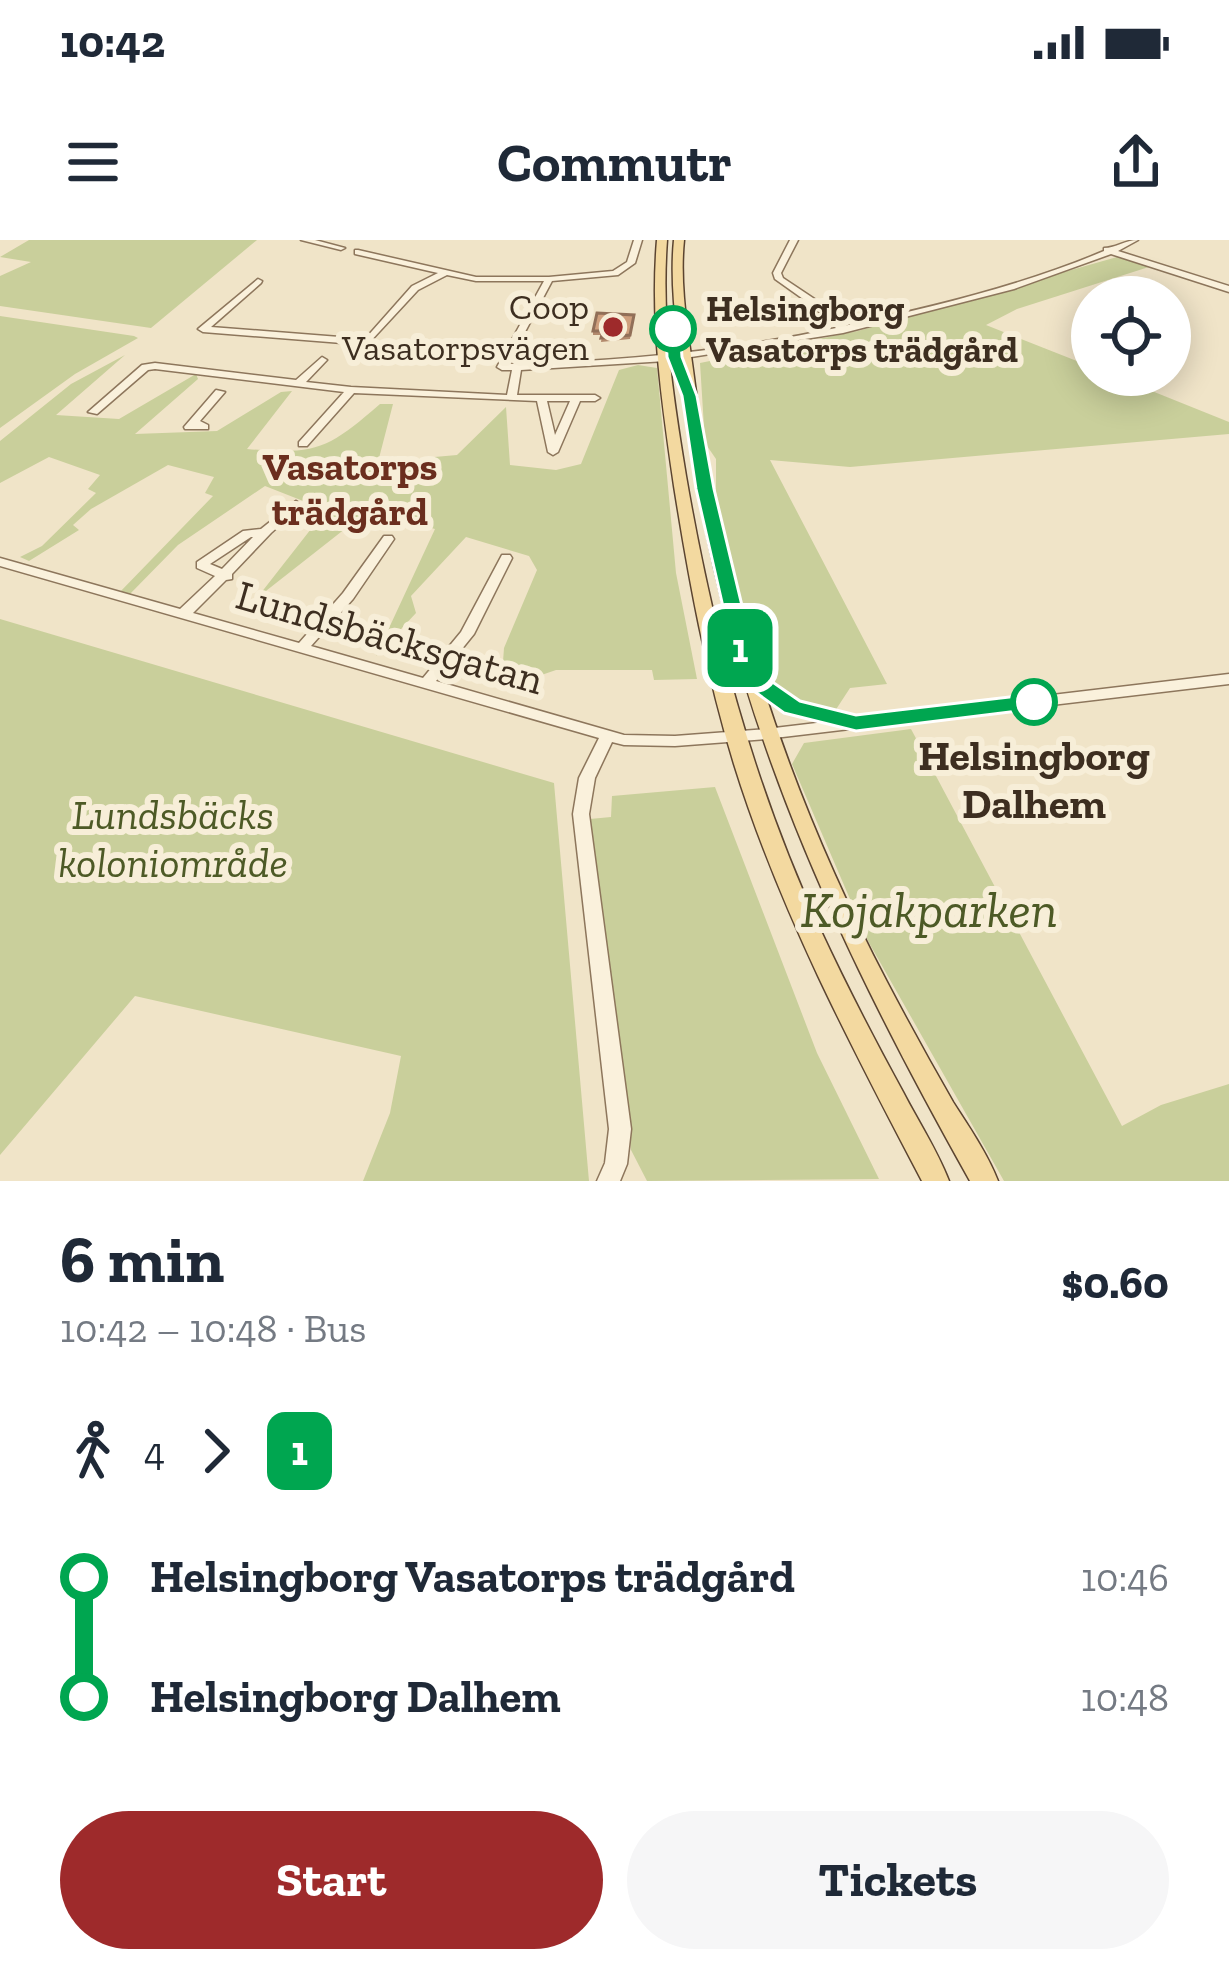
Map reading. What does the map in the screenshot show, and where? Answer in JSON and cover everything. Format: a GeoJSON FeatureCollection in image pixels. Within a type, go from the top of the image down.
{"type":"FeatureCollection","features":[{"type":"Feature","properties":{"kind":"main road"},"geometry":{"type":"LineString","coordinates":[[662,240],[662,358],[702,599],[735,736],[812,933],[936,1181]]}},
{"type":"Feature","properties":{"kind":"main road"},"geometry":{"type":"LineString","coordinates":[[679,240],[678,298],[709,508],[735,629],[766,734],[816,859],[876,988],[985,1181]]}},
{"type":"Feature","properties":{"kind":"street"},"geometry":{"type":"LineString","coordinates":[[304,240],[341,248]]}},
{"type":"Feature","properties":{"kind":"street"},"geometry":{"type":"LineString","coordinates":[[358,253],[483,280],[549,279],[619,272],[631,263],[638,240]]}},
{"type":"Feature","properties":{"kind":"street"},"geometry":{"type":"LineString","coordinates":[[794,240],[777,273],[779,279],[843,330]]}},
{"type":"Feature","properties":{"kind":"street"},"geometry":{"type":"LineString","coordinates":[[1005,288],[1114,240]]}},
{"type":"Feature","properties":{"kind":"street"},"geometry":{"type":"LineString","coordinates":[[549,279],[502,367],[686,356],[843,330],[1005,288],[1134,240]]}},
{"type":"Feature","properties":{"kind":"street"},"geometry":{"type":"LineString","coordinates":[[1098,248],[1229,289]]}},
{"type":"Feature","properties":{"kind":"street"},"geometry":{"type":"LineString","coordinates":[[258,280],[203,329],[368,342],[415,288],[444,273]]}},
{"type":"Feature","properties":{"kind":"street"},"geometry":{"type":"LineString","coordinates":[[298,384],[322,360]]}},
{"type":"Feature","properties":{"kind":"street"},"geometry":{"type":"LineString","coordinates":[[93,412],[145,367],[173,366],[351,391],[595,398]]}},
{"type":"Feature","properties":{"kind":"street"},"geometry":{"type":"LineString","coordinates":[[511,398],[517,367]]}},
{"type":"Feature","properties":{"kind":"street"},"geometry":{"type":"LineString","coordinates":[[229,375],[215,390],[231,392]]}},
{"type":"Feature","properties":{"kind":"street"},"geometry":{"type":"LineString","coordinates":[[193,421],[257,379]]}},
{"type":"Feature","properties":{"kind":"street"},"geometry":{"type":"LineString","coordinates":[[303,444],[351,391]]}},
{"type":"Feature","properties":{"kind":"street"},"geometry":{"type":"LineString","coordinates":[[542,398],[553,452],[576,399]]}},
{"type":"Feature","properties":{"kind":"street"},"geometry":{"type":"LineString","coordinates":[[183,614],[227,576],[260,532],[296,506]]}},
{"type":"Feature","properties":{"kind":"street"},"geometry":{"type":"LineString","coordinates":[[227,576],[201,565],[248,534],[260,532]]}},
{"type":"Feature","properties":{"kind":"street"},"geometry":{"type":"LineString","coordinates":[[302,648],[348,596],[388,539]]}},
{"type":"Feature","properties":{"kind":"street"},"geometry":{"type":"LineString","coordinates":[[426,684],[467,634],[506,558]]}},
{"type":"Feature","properties":{"kind":"street","name":"Lundsbäcksgatan"},"geometry":{"type":"LineString","coordinates":[[0,562],[607,737],[654,742],[766,734],[1229,680]]}},
{"type":"Feature","properties":{"kind":"street"},"geometry":{"type":"LineString","coordinates":[[607,737],[587,778],[581,814],[620,1129],[616,1165],[608,1181]]}},
{"type":"Feature","properties":{"kind":"green space"},"geometry":{"type":"Polygon","coordinates":[[[29,240],[257,240],[151,328],[0,306],[0,276],[31,262],[0,257],[29,240]]]}},
{"type":"Feature","properties":{"kind":"green space"},"geometry":{"type":"Polygon","coordinates":[[[1117,257],[1152,266],[1121,276],[1071,276],[1071,292],[1017,309],[986,325],[1071,359],[1071,396],[1164,396],[1229,422],[1229,434],[850,467],[770,460],[887,684],[850,688],[835,711],[785,699],[757,674],[716,493],[716,459],[705,443],[700,363],[858,331],[1117,257]]]}},
{"type":"Feature","properties":{"kind":"green space"},"geometry":{"type":"Polygon","coordinates":[[[0,316],[138,338],[75,374],[0,428],[0,316]]]}},
{"type":"Feature","properties":{"kind":"green space"},"geometry":{"type":"Polygon","coordinates":[[[125,355],[56,415],[119,419],[196,374],[198,379],[135,434],[217,431],[281,392],[292,391],[247,449],[290,451],[320,446],[380,404],[393,404],[378,462],[457,455],[506,407],[510,465],[556,470],[581,464],[619,370],[638,365],[657,368],[676,573],[697,679],[654,680],[652,670],[556,670],[501,689],[504,648],[537,570],[529,556],[466,537],[411,596],[416,613],[376,656],[435,529],[369,510],[257,598],[318,520],[321,508],[265,486],[178,545],[128,596],[119,593],[213,496],[205,493],[214,477],[168,465],[91,509],[73,525],[79,530],[29,561],[20,557],[42,546],[96,493],[88,489],[100,475],[49,457],[0,483],[0,441],[71,384],[125,355]]]}},
{"type":"Feature","properties":{"kind":"green space","name":"Lundsbäcks koloniområde"},"geometry":{"type":"Polygon","coordinates":[[[0,619],[554,783],[589,1181],[363,1181],[390,1113],[401,1056],[135,996],[0,1155],[0,619]]]}},
{"type":"Feature","properties":{"kind":"green space","name":"Kojakparken"},"geometry":{"type":"Polygon","coordinates":[[[911,729],[1122,1126],[1161,1105],[1229,1084],[1229,1181],[1004,1181],[868,941],[792,764],[804,743],[911,729]]]}},
{"type":"Feature","properties":{"kind":"green space"},"geometry":{"type":"Polygon","coordinates":[[[715,787],[817,1053],[879,1179],[647,1181],[631,1150],[590,819],[611,817],[612,796],[715,787]]]}},
{"type":"Feature","properties":{"kind":"building","name":"Coop Vasatorpsvägen"},"geometry":{"type":"Polygon","coordinates":[[[597,313],[634,315],[630,335],[601,338],[603,331],[593,331],[597,313]]]}},
{"type":"Feature","properties":{"kind":"bus line","name":"1"},"geometry":{"type":"LineString","coordinates":[[673,329],[674,357],[689,396],[725,584],[748,675],[792,707],[856,723],[1034,702]]}},
{"type":"Feature","properties":{"kind":"place","name":"Coop Vasatorpsvägen"},"geometry":{"type":"Point","coordinates":[613,327]}},
{"type":"Feature","properties":{"kind":"place","name":"Helsingborg Vasatorps trädgård"},"geometry":{"type":"Point","coordinates":[673,329]}},
{"type":"Feature","properties":{"kind":"place","name":"Helsingborg Dalhem"},"geometry":{"type":"Point","coordinates":[1034,702]}},
{"type":"Feature","properties":{"kind":"district","name":"Vasatorps trädgård"},"geometry":{"type":"Point","coordinates":[350,488]}}]}
